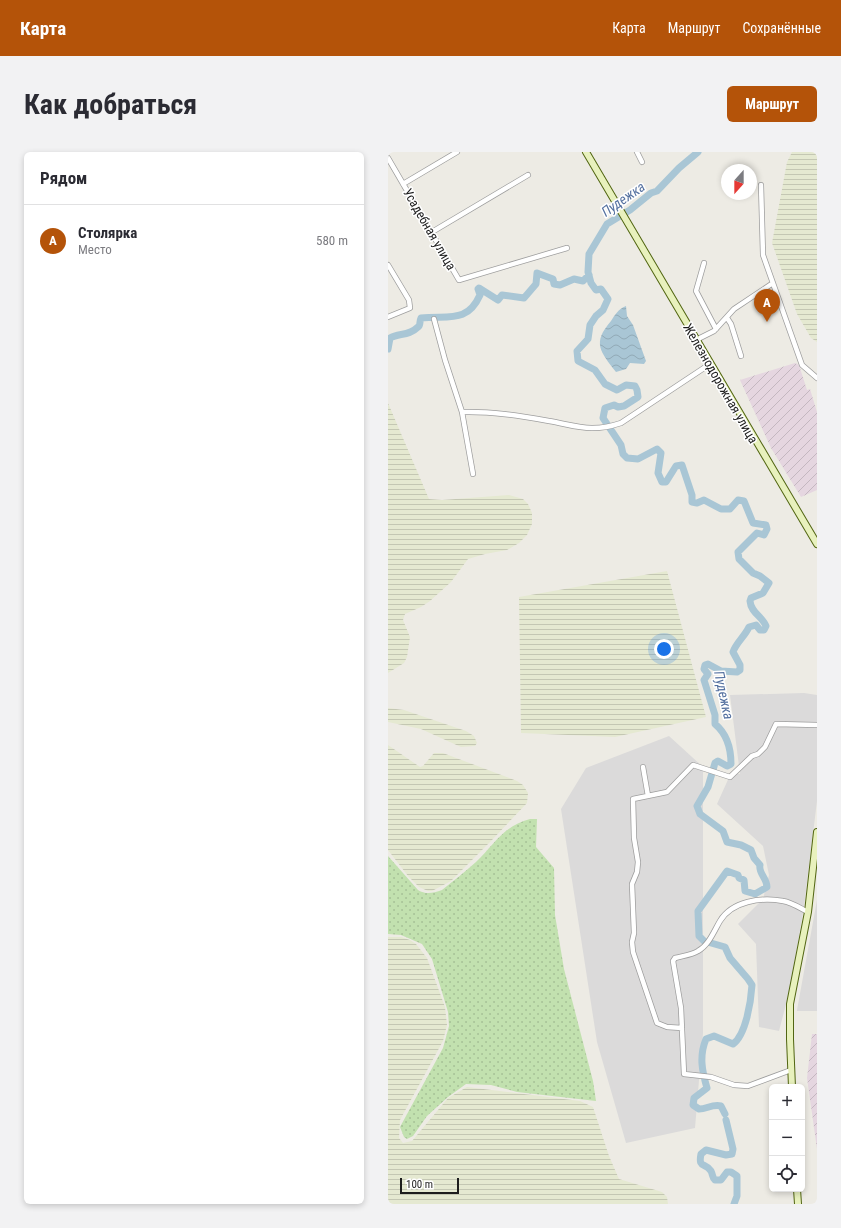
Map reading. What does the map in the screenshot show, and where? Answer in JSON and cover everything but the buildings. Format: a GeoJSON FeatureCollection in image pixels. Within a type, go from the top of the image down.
{"type":"FeatureCollection","features":[{"type":"Feature","properties":{"kind":"street"},"geometry":{"type":"LineString","coordinates":[[403,184],[457,152]]}},
{"type":"Feature","properties":{"kind":"street","name":"Железнодорожная улица"},"geometry":{"type":"LineString","coordinates":[[586,152],[817,544]]}},
{"type":"Feature","properties":{"kind":"street"},"geometry":{"type":"LineString","coordinates":[[637,152],[642,162]]}},
{"type":"Feature","properties":{"kind":"street","name":"Усадебная улица"},"geometry":{"type":"LineString","coordinates":[[388,158],[459,280],[568,248]]}},
{"type":"Feature","properties":{"kind":"street"},"geometry":{"type":"LineString","coordinates":[[432,232],[528,175]]}},
{"type":"Feature","properties":{"kind":"street"},"geometry":{"type":"LineString","coordinates":[[761,185],[763,255],[802,365],[817,378]]}},
{"type":"Feature","properties":{"kind":"street"},"geometry":{"type":"LineString","coordinates":[[704,264],[696,291],[716,329]]}},
{"type":"Feature","properties":{"kind":"street"},"geometry":{"type":"LineString","coordinates":[[388,265],[410,300],[410,308],[388,317]]}},
{"type":"Feature","properties":{"kind":"street"},"geometry":{"type":"LineString","coordinates":[[696,340],[716,329],[734,309],[773,283]]}},
{"type":"Feature","properties":{"kind":"street"},"geometry":{"type":"LineString","coordinates":[[727,318],[731,324],[741,356]]}},
{"type":"Feature","properties":{"kind":"street"},"geometry":{"type":"LineString","coordinates":[[434,320],[462,412],[474,474]]}},
{"type":"Feature","properties":{"kind":"street"},"geometry":{"type":"LineString","coordinates":[[462,412],[476,411],[592,429],[604,428],[628,419],[710,364]]}},
{"type":"Feature","properties":{"kind":"street"},"geometry":{"type":"LineString","coordinates":[[682,1028],[667,1027],[657,1023],[633,952],[632,942],[634,932],[632,884],[637,872],[638,862],[634,832],[633,799],[667,792],[693,765],[730,778],[752,756],[758,754],[765,747],[776,724],[817,724]]}},
{"type":"Feature","properties":{"kind":"street"},"geometry":{"type":"LineString","coordinates":[[643,767],[648,796]]}},
{"type":"Feature","properties":{"kind":"street"},"geometry":{"type":"LineString","coordinates":[[792,1084],[790,1004],[814,880],[817,832]]}},
{"type":"Feature","properties":{"kind":"street"},"geometry":{"type":"LineString","coordinates":[[791,1070],[748,1086],[734,1085],[706,1076],[700,1077],[684,1074],[681,1008],[673,961],[675,958],[699,951],[707,942],[724,916],[745,902],[770,900],[784,901],[808,912]]}},
{"type":"Feature","properties":{"kind":"street"},"geometry":{"type":"LineString","coordinates":[[797,1192],[798,1204]]}},
{"type":"Feature","properties":{"kind":"shaded area"},"geometry":{"type":"Polygon","coordinates":[[[795,363],[799,365],[807,390],[810,389],[817,412],[817,490],[801,497],[771,448],[740,380],[795,363]]]}},
{"type":"Feature","properties":{"kind":"shaded area"},"geometry":{"type":"Polygon","coordinates":[[[804,693],[817,695],[817,801],[804,907],[790,989],[779,1031],[759,1027],[756,944],[738,924],[763,899],[769,875],[763,846],[717,804],[731,773],[740,774],[730,695],[804,693]]]}},
{"type":"Feature","properties":{"kind":"shaded area"},"geometry":{"type":"Polygon","coordinates":[[[669,736],[703,767],[703,1033],[695,1128],[626,1143],[597,1042],[561,809],[586,768],[669,736]]]}},
{"type":"Feature","properties":{"kind":"shaded area"},"geometry":{"type":"Polygon","coordinates":[[[817,900],[817,1011],[797,1011],[797,1010],[817,900]]]}},
{"type":"Feature","properties":{"kind":"shaded area"},"geometry":{"type":"Polygon","coordinates":[[[812,1034],[817,1034],[817,1149],[807,1078],[812,1034]]]}},
{"type":"Feature","properties":{"kind":"green space"},"geometry":{"type":"Polygon","coordinates":[[[792,152],[817,152],[817,342],[811,338],[797,314],[772,243],[787,162],[792,152]]]}},
{"type":"Feature","properties":{"kind":"green space"},"geometry":{"type":"Polygon","coordinates":[[[388,403],[429,499],[442,500],[509,495],[523,499],[528,504],[532,513],[532,524],[527,535],[519,543],[507,550],[468,559],[451,582],[430,601],[405,614],[403,620],[410,637],[407,657],[404,663],[388,673],[388,403]]]}},
{"type":"Feature","properties":{"kind":"green space"},"geometry":{"type":"Polygon","coordinates":[[[667,571],[706,717],[615,737],[521,733],[519,597],[667,571]]]}},
{"type":"Feature","properties":{"kind":"green space"},"geometry":{"type":"Polygon","coordinates":[[[388,708],[404,710],[466,731],[474,736],[477,743],[475,746],[461,747],[421,729],[388,722],[388,708]]]}},
{"type":"Feature","properties":{"kind":"green space"},"geometry":{"type":"Polygon","coordinates":[[[388,745],[420,767],[423,766],[434,753],[443,753],[517,781],[523,785],[528,793],[527,803],[492,840],[451,881],[432,891],[419,887],[408,876],[388,850],[388,745]]]}},
{"type":"Feature","properties":{"kind":"green space"},"geometry":{"type":"Polygon","coordinates":[[[530,819],[537,819],[536,847],[554,868],[555,915],[564,969],[593,1081],[596,1101],[517,1092],[491,1085],[466,1084],[448,1097],[427,1116],[413,1136],[407,1139],[404,1137],[400,1127],[443,1048],[449,1026],[448,1012],[432,959],[422,944],[401,935],[388,934],[388,856],[418,890],[427,893],[436,892],[442,890],[472,866],[506,831],[521,822],[530,819]]]}},
{"type":"Feature","properties":{"kind":"green space"},"geometry":{"type":"Polygon","coordinates":[[[388,937],[401,937],[410,940],[416,944],[427,958],[445,1007],[447,1025],[443,1041],[400,1120],[399,1138],[403,1143],[412,1141],[448,1098],[467,1087],[580,1101],[593,1107],[609,1156],[619,1179],[662,1192],[667,1197],[668,1204],[388,1204],[388,937]]]}},
{"type":"Feature","properties":{"kind":"water"},"geometry":{"type":"Polygon","coordinates":[[[626,306],[627,316],[633,325],[646,361],[644,364],[630,363],[626,369],[616,372],[602,352],[600,341],[605,329],[615,314],[626,306]]]}},
{"type":"Feature","properties":{"kind":"waterway","name":"Пудежка"},"geometry":{"type":"LineString","coordinates":[[698,152],[679,168],[657,191],[651,193],[630,210],[607,224],[589,254],[588,272],[591,283],[596,290],[601,289],[608,299],[603,310],[596,316],[590,325],[588,339],[577,351],[578,361],[595,370],[605,384],[617,390],[626,385],[635,386],[637,390],[638,397],[624,406],[618,407],[614,405],[605,408],[603,418],[621,445],[623,454],[627,458],[638,459],[657,449],[661,453],[658,473],[662,482],[666,482],[676,466],[682,465],[692,495],[692,502],[697,503],[704,500],[721,509],[730,509],[738,500],[744,501],[753,523],[766,525],[767,529],[764,535],[757,533],[738,552],[739,559],[753,573],[769,583],[763,593],[751,598],[750,601],[752,609],[766,626],[764,630],[760,630],[756,625],[749,627],[736,646],[733,652],[740,665],[740,670],[737,672],[721,671],[708,664],[705,665],[704,669],[708,674],[704,680],[715,715],[715,724],[723,732],[728,742],[731,764],[727,766],[718,761],[715,763],[708,787],[697,806],[700,814],[723,831],[727,842],[741,845],[751,850],[754,858],[760,865],[760,871],[767,884],[767,887],[755,894],[745,891],[744,880],[739,878],[738,875],[727,871],[698,911],[699,936],[704,941],[725,947],[730,958],[752,985],[747,1017],[738,1040],[733,1044],[714,1036],[706,1039],[702,1051],[703,1070],[707,1088],[694,1098],[693,1105],[699,1109],[721,1106],[725,1114]]}},
{"type":"Feature","properties":{"kind":"waterway"},"geometry":{"type":"LineString","coordinates":[[388,349],[390,338],[415,330],[419,325],[421,318],[456,316],[469,310],[475,304],[480,295],[479,288],[498,300],[502,295],[524,298],[536,284],[537,273],[553,279],[554,284],[560,285],[574,279],[583,281],[589,275]]}},
{"type":"Feature","properties":{"kind":"waterway","name":"Пудежка"},"geometry":{"type":"LineString","coordinates":[[726,1120],[733,1149],[732,1154],[726,1155],[706,1150],[701,1154],[700,1162],[709,1168],[715,1180],[721,1180],[727,1172],[731,1172],[737,1176],[737,1196],[734,1204]]}},
{"type":"Feature","properties":{"kind":"place","name":"Столярка"},"geometry":{"type":"Point","coordinates":[767,322]}}]}
